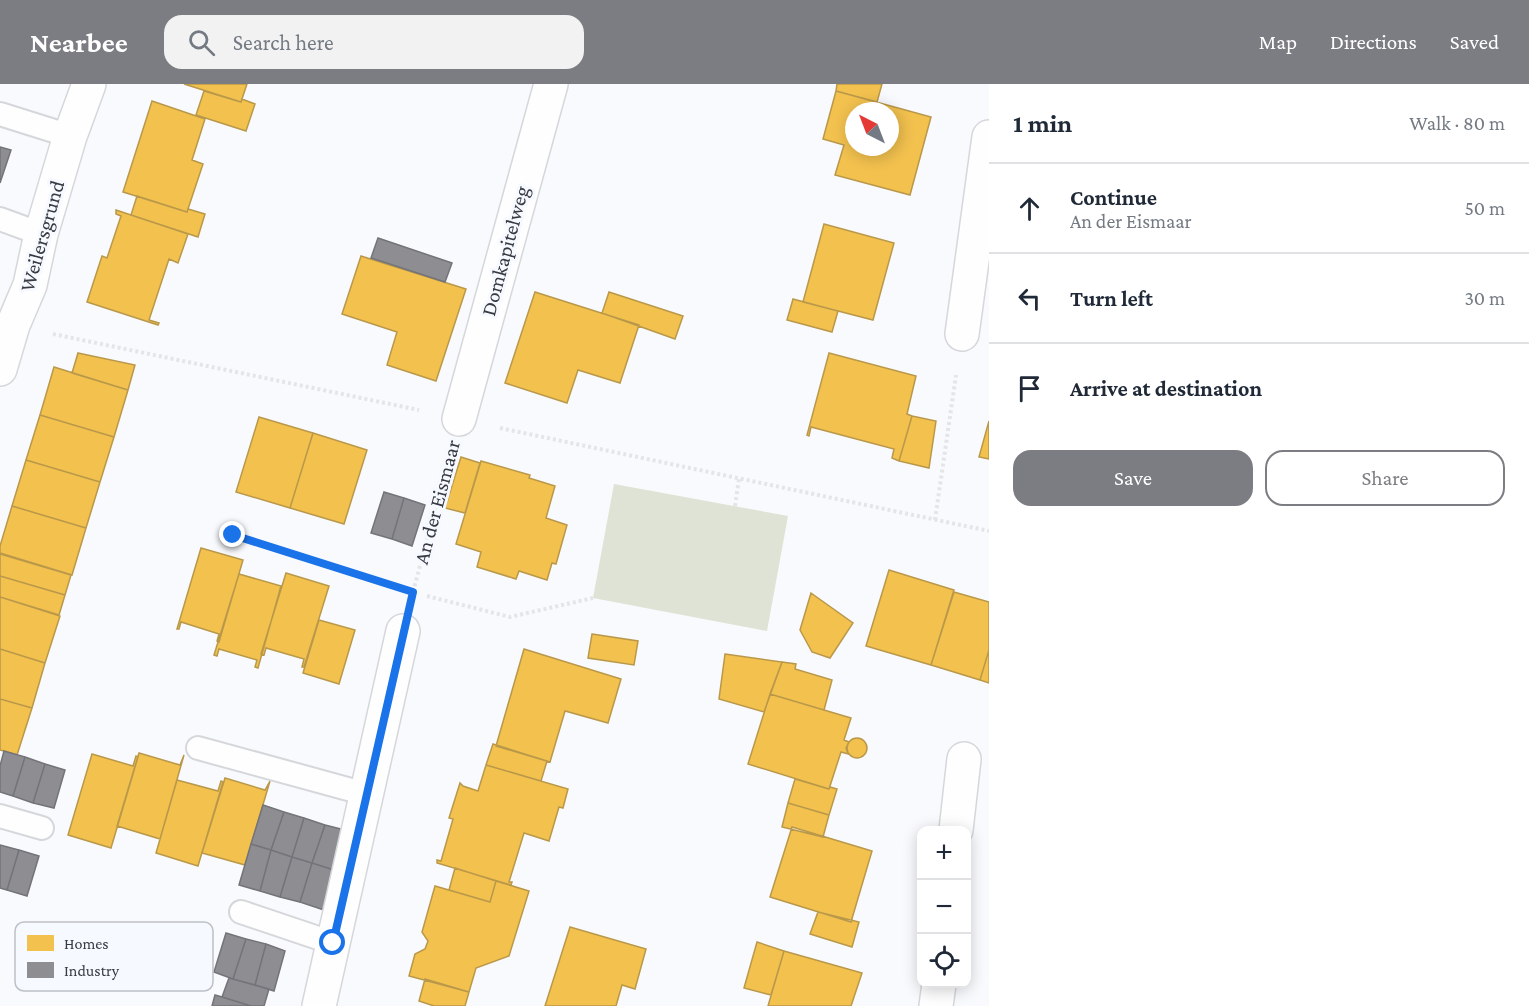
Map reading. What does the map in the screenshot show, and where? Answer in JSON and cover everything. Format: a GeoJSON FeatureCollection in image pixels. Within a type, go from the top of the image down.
{"type":"FeatureCollection","features":[{"type":"Feature","properties":{"kind":"street","name":"Weilersgrund"},"geometry":{"type":"LineString","coordinates":[[0,369],[7,324],[30,285],[41,234],[70,136],[89,84]]}},
{"type":"Feature","properties":{"kind":"street","name":"Domkapitelweg"},"geometry":{"type":"LineString","coordinates":[[459,419],[551,84]]}},
{"type":"Feature","properties":{"kind":"street"},"geometry":{"type":"LineString","coordinates":[[962,334],[989,137]]}},
{"type":"Feature","properties":{"kind":"street"},"geometry":{"type":"LineString","coordinates":[[319,1006],[403,631]]}},
{"type":"Feature","properties":{"kind":"street"},"geometry":{"type":"LineString","coordinates":[[957,826],[964,759]]}},
{"type":"Feature","properties":{"kind":"street"},"geometry":{"type":"LineString","coordinates":[[936,1006],[938,988]]}},
{"type":"Feature","properties":{"kind":"lane"},"geometry":{"type":"LineString","coordinates":[[0,114],[70,136]]}},
{"type":"Feature","properties":{"kind":"lane"},"geometry":{"type":"LineString","coordinates":[[0,219],[41,234]]}},
{"type":"Feature","properties":{"kind":"lane"},"geometry":{"type":"LineString","coordinates":[[198,748],[366,794]]}},
{"type":"Feature","properties":{"kind":"lane"},"geometry":{"type":"LineString","coordinates":[[0,816],[42,828]]}},
{"type":"Feature","properties":{"kind":"lane"},"geometry":{"type":"LineString","coordinates":[[241,912],[333,943]]}},
{"type":"Feature","properties":{"kind":"path"},"geometry":{"type":"LineString","coordinates":[[935,519],[962,334]]}},
{"type":"Feature","properties":{"kind":"path","name":"An der Eismaar"},"geometry":{"type":"LineString","coordinates":[[403,631],[459,419]]}},
{"type":"Feature","properties":{"kind":"path"},"geometry":{"type":"LineString","coordinates":[[735,506],[740,479]]}},
{"type":"Feature","properties":{"kind":"path"},"geometry":{"type":"LineString","coordinates":[[233,535],[413,592],[510,617],[593,598]]}},
{"type":"Feature","properties":{"kind":"shaded area"},"geometry":{"type":"Polygon","coordinates":[[[614,484],[788,516],[767,631],[593,598],[614,484]]]}},
{"type":"Feature","properties":{"kind":"building: Homes"},"geometry":{"type":"Polygon","coordinates":[[[184,84],[247,84],[241,102],[184,84]]]}},
{"type":"Feature","properties":{"kind":"building: Homes"},"geometry":{"type":"Polygon","coordinates":[[[837,84],[882,84],[877,102],[836,91],[837,84]]]}},
{"type":"Feature","properties":{"kind":"building: Homes"},"geometry":{"type":"Polygon","coordinates":[[[204,91],[255,104],[246,131],[196,115],[204,91]]]}},
{"type":"Feature","properties":{"kind":"building: Homes"},"geometry":{"type":"Polygon","coordinates":[[[836,91],[876,102],[845,102],[845,156],[899,156],[899,108],[931,117],[910,195],[835,175],[844,145],[823,139],[836,91]]]}},
{"type":"Feature","properties":{"kind":"building: Homes"},"geometry":{"type":"Polygon","coordinates":[[[152,101],[205,119],[192,160],[203,164],[187,212],[123,192],[152,101]]]}},
{"type":"Feature","properties":{"kind":"building: Homes"},"geometry":{"type":"Polygon","coordinates":[[[137,196],[187,212],[188,209],[205,214],[198,237],[131,215],[137,196]]]}},
{"type":"Feature","properties":{"kind":"building: Homes"},"geometry":{"type":"Polygon","coordinates":[[[116,210],[188,234],[178,263],[169,259],[149,320],[159,323],[158,325],[87,302],[102,256],[107,258],[121,216],[116,214],[116,210]]]}},
{"type":"Feature","properties":{"kind":"building: Homes"},"geometry":{"type":"Polygon","coordinates":[[[824,224],[894,243],[873,320],[803,302],[824,224]]]}},
{"type":"Feature","properties":{"kind":"building: Homes"},"geometry":{"type":"Polygon","coordinates":[[[361,256],[466,289],[436,381],[387,365],[397,332],[342,314],[361,256]]]}},
{"type":"Feature","properties":{"kind":"building: Homes"},"geometry":{"type":"Polygon","coordinates":[[[535,292],[639,325],[620,383],[578,370],[567,403],[505,383],[535,292]]]}},
{"type":"Feature","properties":{"kind":"building: Homes"},"geometry":{"type":"Polygon","coordinates":[[[609,292],[683,316],[675,339],[602,313],[609,292]]]}},
{"type":"Feature","properties":{"kind":"building: Homes"},"geometry":{"type":"Polygon","coordinates":[[[793,299],[838,311],[832,332],[787,320],[793,299]]]}},
{"type":"Feature","properties":{"kind":"building: Homes"},"geometry":{"type":"Polygon","coordinates":[[[78,353],[135,365],[128,390],[72,373],[78,353]]]}},
{"type":"Feature","properties":{"kind":"building: Homes"},"geometry":{"type":"Polygon","coordinates":[[[829,353],[916,376],[907,414],[912,416],[899,461],[892,458],[894,449],[811,427],[809,436],[807,435],[829,353]]]}},
{"type":"Feature","properties":{"kind":"building: Homes"},"geometry":{"type":"Polygon","coordinates":[[[54,367],[128,390],[114,437],[40,415],[54,367]]]}},
{"type":"Feature","properties":{"kind":"building: Homes"},"geometry":{"type":"Polygon","coordinates":[[[40,415],[114,437],[100,482],[26,460],[40,415]]]}},
{"type":"Feature","properties":{"kind":"building: Homes"},"geometry":{"type":"Polygon","coordinates":[[[912,416],[936,421],[929,468],[899,461],[912,416]]]}},
{"type":"Feature","properties":{"kind":"building: Homes"},"geometry":{"type":"Polygon","coordinates":[[[259,417],[313,433],[290,508],[236,492],[259,417]]]}},
{"type":"Feature","properties":{"kind":"building: Homes"},"geometry":{"type":"Polygon","coordinates":[[[989,421],[989,459],[979,457],[989,421]]]}},
{"type":"Feature","properties":{"kind":"building: Homes"},"geometry":{"type":"Polygon","coordinates":[[[313,433],[367,450],[344,524],[290,508],[313,433]]]}},
{"type":"Feature","properties":{"kind":"building: Homes"},"geometry":{"type":"Polygon","coordinates":[[[461,457],[480,463],[465,513],[445,508],[461,457]]]}},
{"type":"Feature","properties":{"kind":"building: Homes"},"geometry":{"type":"Polygon","coordinates":[[[26,460],[100,482],[86,528],[12,506],[26,460]]]}},
{"type":"Feature","properties":{"kind":"building: Homes"},"geometry":{"type":"Polygon","coordinates":[[[481,461],[530,475],[529,478],[555,486],[546,518],[567,525],[556,564],[552,563],[547,580],[519,571],[516,579],[477,567],[481,552],[456,544],[481,461]]]}},
{"type":"Feature","properties":{"kind":"building: Homes"},"geometry":{"type":"Polygon","coordinates":[[[12,506],[86,528],[72,575],[0,553],[12,506]]]}},
{"type":"Feature","properties":{"kind":"building: Homes"},"geometry":{"type":"Polygon","coordinates":[[[201,548],[243,560],[219,642],[217,641],[219,634],[181,622],[177,629],[201,548]]]}},
{"type":"Feature","properties":{"kind":"building: Homes"},"geometry":{"type":"Polygon","coordinates":[[[0,554],[71,575],[65,595],[0,576],[0,554]]]}},
{"type":"Feature","properties":{"kind":"building: Homes"},"geometry":{"type":"Polygon","coordinates":[[[889,570],[954,590],[931,665],[866,646],[889,570]]]}},
{"type":"Feature","properties":{"kind":"building: Homes"},"geometry":{"type":"Polygon","coordinates":[[[286,573],[329,586],[304,667],[302,667],[304,659],[266,648],[264,655],[261,654],[286,573]]]}},
{"type":"Feature","properties":{"kind":"building: Homes"},"geometry":{"type":"Polygon","coordinates":[[[239,574],[281,586],[258,668],[255,667],[257,660],[219,649],[217,656],[214,655],[239,574]]]}},
{"type":"Feature","properties":{"kind":"building: Homes"},"geometry":{"type":"Polygon","coordinates":[[[0,576],[65,595],[59,615],[0,597],[0,576]]]}},
{"type":"Feature","properties":{"kind":"building: Homes"},"geometry":{"type":"Polygon","coordinates":[[[954,592],[989,602],[989,650],[980,680],[931,665],[954,592]]]}},
{"type":"Feature","properties":{"kind":"building: Homes"},"geometry":{"type":"Polygon","coordinates":[[[811,593],[853,623],[830,658],[812,652],[800,630],[811,593]]]}},
{"type":"Feature","properties":{"kind":"building: Homes"},"geometry":{"type":"Polygon","coordinates":[[[0,597],[60,616],[45,663],[0,649],[0,597]]]}},
{"type":"Feature","properties":{"kind":"building: Homes"},"geometry":{"type":"Polygon","coordinates":[[[319,620],[355,630],[339,684],[303,673],[319,620]]]}},
{"type":"Feature","properties":{"kind":"building: Homes"},"geometry":{"type":"Polygon","coordinates":[[[592,634],[638,641],[634,665],[588,658],[592,634]]]}},
{"type":"Feature","properties":{"kind":"building: Homes"},"geometry":{"type":"Polygon","coordinates":[[[0,649],[45,663],[32,708],[0,699],[0,649]]]}},
{"type":"Feature","properties":{"kind":"building: Homes"},"geometry":{"type":"Polygon","coordinates":[[[524,649],[621,679],[608,723],[565,711],[550,762],[496,746],[524,649]]]}},
{"type":"Feature","properties":{"kind":"building: Homes"},"geometry":{"type":"Polygon","coordinates":[[[989,650],[989,683],[980,680],[989,650]]]}},
{"type":"Feature","properties":{"kind":"building: Homes"},"geometry":{"type":"Polygon","coordinates":[[[725,654],[782,662],[764,712],[719,699],[725,654]]]}},
{"type":"Feature","properties":{"kind":"building: Homes"},"geometry":{"type":"Polygon","coordinates":[[[782,662],[796,664],[795,669],[832,680],[824,710],[770,694],[782,662]]]}},
{"type":"Feature","properties":{"kind":"building: Homes"},"geometry":{"type":"Polygon","coordinates":[[[770,694],[851,718],[844,740],[849,742],[846,748],[848,754],[841,752],[829,789],[748,764],[770,694]]]}},
{"type":"Feature","properties":{"kind":"building: Homes"},"geometry":{"type":"Polygon","coordinates":[[[0,699],[32,708],[17,755],[0,750],[0,699]]]}},
{"type":"Feature","properties":{"kind":"building: Homes"},"geometry":{"type":"Polygon","coordinates":[[[857,738],[864,741],[867,748],[864,755],[857,758],[850,755],[847,748],[850,741],[857,738]]]}},
{"type":"Feature","properties":{"kind":"building: Homes"},"geometry":{"type":"Polygon","coordinates":[[[493,744],[547,761],[541,781],[486,765],[493,744]]]}},
{"type":"Feature","properties":{"kind":"building: Homes"},"geometry":{"type":"Polygon","coordinates":[[[139,753],[180,765],[184,755],[160,839],[117,826],[139,753]]]}},
{"type":"Feature","properties":{"kind":"building: Homes"},"geometry":{"type":"Polygon","coordinates":[[[92,754],[133,766],[136,756],[138,757],[111,848],[68,835],[92,754]]]}},
{"type":"Feature","properties":{"kind":"building: Homes"},"geometry":{"type":"Polygon","coordinates":[[[486,765],[568,789],[563,808],[559,807],[549,841],[524,833],[509,882],[512,882],[511,885],[437,863],[437,860],[441,861],[453,819],[449,818],[460,783],[478,791],[486,765]]]}},
{"type":"Feature","properties":{"kind":"building: Homes"},"geometry":{"type":"Polygon","coordinates":[[[225,778],[265,790],[270,781],[245,865],[202,853],[225,778]]]}},
{"type":"Feature","properties":{"kind":"building: Homes"},"geometry":{"type":"Polygon","coordinates":[[[795,779],[829,789],[830,787],[837,789],[829,815],[788,803],[795,779]]]}},
{"type":"Feature","properties":{"kind":"building: Homes"},"geometry":{"type":"Polygon","coordinates":[[[177,780],[218,791],[221,781],[223,782],[198,866],[156,853],[177,780]]]}},
{"type":"Feature","properties":{"kind":"building: Homes"},"geometry":{"type":"Polygon","coordinates":[[[788,803],[829,815],[823,837],[782,827],[788,803]]]}},
{"type":"Feature","properties":{"kind":"building: Homes"},"geometry":{"type":"Polygon","coordinates":[[[792,827],[872,851],[851,922],[770,897],[792,827]]]}},
{"type":"Feature","properties":{"kind":"building: Homes"},"geometry":{"type":"Polygon","coordinates":[[[455,868],[496,881],[490,902],[449,890],[455,868]]]}},
{"type":"Feature","properties":{"kind":"building: Homes"},"geometry":{"type":"Polygon","coordinates":[[[496,881],[529,891],[509,956],[476,968],[469,992],[409,976],[415,954],[425,949],[428,941],[422,932],[435,886],[490,902],[496,881]]]}},
{"type":"Feature","properties":{"kind":"building: Homes"},"geometry":{"type":"Polygon","coordinates":[[[818,912],[859,922],[852,947],[810,934],[818,912]]]}},
{"type":"Feature","properties":{"kind":"building: Homes"},"geometry":{"type":"Polygon","coordinates":[[[570,927],[646,949],[635,989],[622,985],[616,1006],[545,1006],[570,927]]]}},
{"type":"Feature","properties":{"kind":"building: Homes"},"geometry":{"type":"Polygon","coordinates":[[[757,942],[784,951],[771,995],[744,988],[757,942]]]}},
{"type":"Feature","properties":{"kind":"building: Homes"},"geometry":{"type":"Polygon","coordinates":[[[784,951],[862,973],[851,1006],[768,1006],[784,951]]]}},
{"type":"Feature","properties":{"kind":"building: Homes"},"geometry":{"type":"Polygon","coordinates":[[[425,979],[469,992],[465,1006],[434,1006],[419,1001],[425,979]]]}},
{"type":"Feature","properties":{"kind":"building: Industry"},"geometry":{"type":"Polygon","coordinates":[[[0,147],[11,150],[0,183],[0,147]]]}},
{"type":"Feature","properties":{"kind":"building: Industry"},"geometry":{"type":"Polygon","coordinates":[[[378,238],[452,263],[445,282],[371,258],[378,238]]]}},
{"type":"Feature","properties":{"kind":"building: Industry"},"geometry":{"type":"Polygon","coordinates":[[[384,492],[404,498],[392,539],[371,533],[384,492]]]}},
{"type":"Feature","properties":{"kind":"building: Industry"},"geometry":{"type":"Polygon","coordinates":[[[404,498],[425,505],[412,546],[392,539],[404,498]]]}},
{"type":"Feature","properties":{"kind":"building: Industry"},"geometry":{"type":"Polygon","coordinates":[[[4,751],[25,757],[13,796],[0,792],[0,766],[4,751]]]}},
{"type":"Feature","properties":{"kind":"building: Industry"},"geometry":{"type":"Polygon","coordinates":[[[25,757],[45,764],[33,803],[13,796],[25,757]]]}},
{"type":"Feature","properties":{"kind":"building: Industry"},"geometry":{"type":"Polygon","coordinates":[[[45,764],[65,770],[54,808],[33,803],[45,764]]]}},
{"type":"Feature","properties":{"kind":"building: Industry"},"geometry":{"type":"Polygon","coordinates":[[[263,805],[284,812],[271,850],[251,844],[263,805]]]}},
{"type":"Feature","properties":{"kind":"building: Industry"},"geometry":{"type":"Polygon","coordinates":[[[284,812],[304,818],[292,857],[271,850],[284,812]]]}},
{"type":"Feature","properties":{"kind":"building: Industry"},"geometry":{"type":"Polygon","coordinates":[[[304,818],[325,825],[312,863],[292,857],[304,818]]]}},
{"type":"Feature","properties":{"kind":"building: Industry"},"geometry":{"type":"Polygon","coordinates":[[[325,825],[345,830],[334,870],[312,863],[325,825]]]}},
{"type":"Feature","properties":{"kind":"building: Industry"},"geometry":{"type":"Polygon","coordinates":[[[251,844],[271,850],[260,891],[239,885],[251,844]]]}},
{"type":"Feature","properties":{"kind":"building: Industry"},"geometry":{"type":"Polygon","coordinates":[[[0,845],[19,850],[7,890],[0,888],[0,845]]]}},
{"type":"Feature","properties":{"kind":"building: Industry"},"geometry":{"type":"Polygon","coordinates":[[[19,850],[39,856],[27,896],[7,890],[19,850]]]}},
{"type":"Feature","properties":{"kind":"building: Industry"},"geometry":{"type":"Polygon","coordinates":[[[271,850],[292,857],[280,897],[260,891],[271,850]]]}},
{"type":"Feature","properties":{"kind":"building: Industry"},"geometry":{"type":"Polygon","coordinates":[[[292,857],[312,863],[300,902],[280,897],[292,857]]]}},
{"type":"Feature","properties":{"kind":"building: Industry"},"geometry":{"type":"Polygon","coordinates":[[[312,863],[334,870],[324,910],[300,902],[312,863]]]}},
{"type":"Feature","properties":{"kind":"building: Industry"},"geometry":{"type":"Polygon","coordinates":[[[226,933],[246,939],[233,979],[214,972],[226,933]]]}},
{"type":"Feature","properties":{"kind":"building: Industry"},"geometry":{"type":"Polygon","coordinates":[[[246,939],[266,944],[255,985],[233,979],[246,939]]]}},
{"type":"Feature","properties":{"kind":"building: Industry"},"geometry":{"type":"Polygon","coordinates":[[[266,944],[285,951],[274,991],[255,985],[266,944]]]}},
{"type":"Feature","properties":{"kind":"building: Industry"},"geometry":{"type":"Polygon","coordinates":[[[229,978],[269,989],[264,1006],[251,1006],[222,997],[229,978]]]}},
{"type":"Feature","properties":{"kind":"building: Industry"},"geometry":{"type":"Polygon","coordinates":[[[215,995],[222,997],[251,1006],[212,1006],[215,995]]]}},
{"type":"Feature","properties":{"kind":"route"},"geometry":{"type":"LineString","coordinates":[[233,535],[413,592],[333,943]]}}]}
